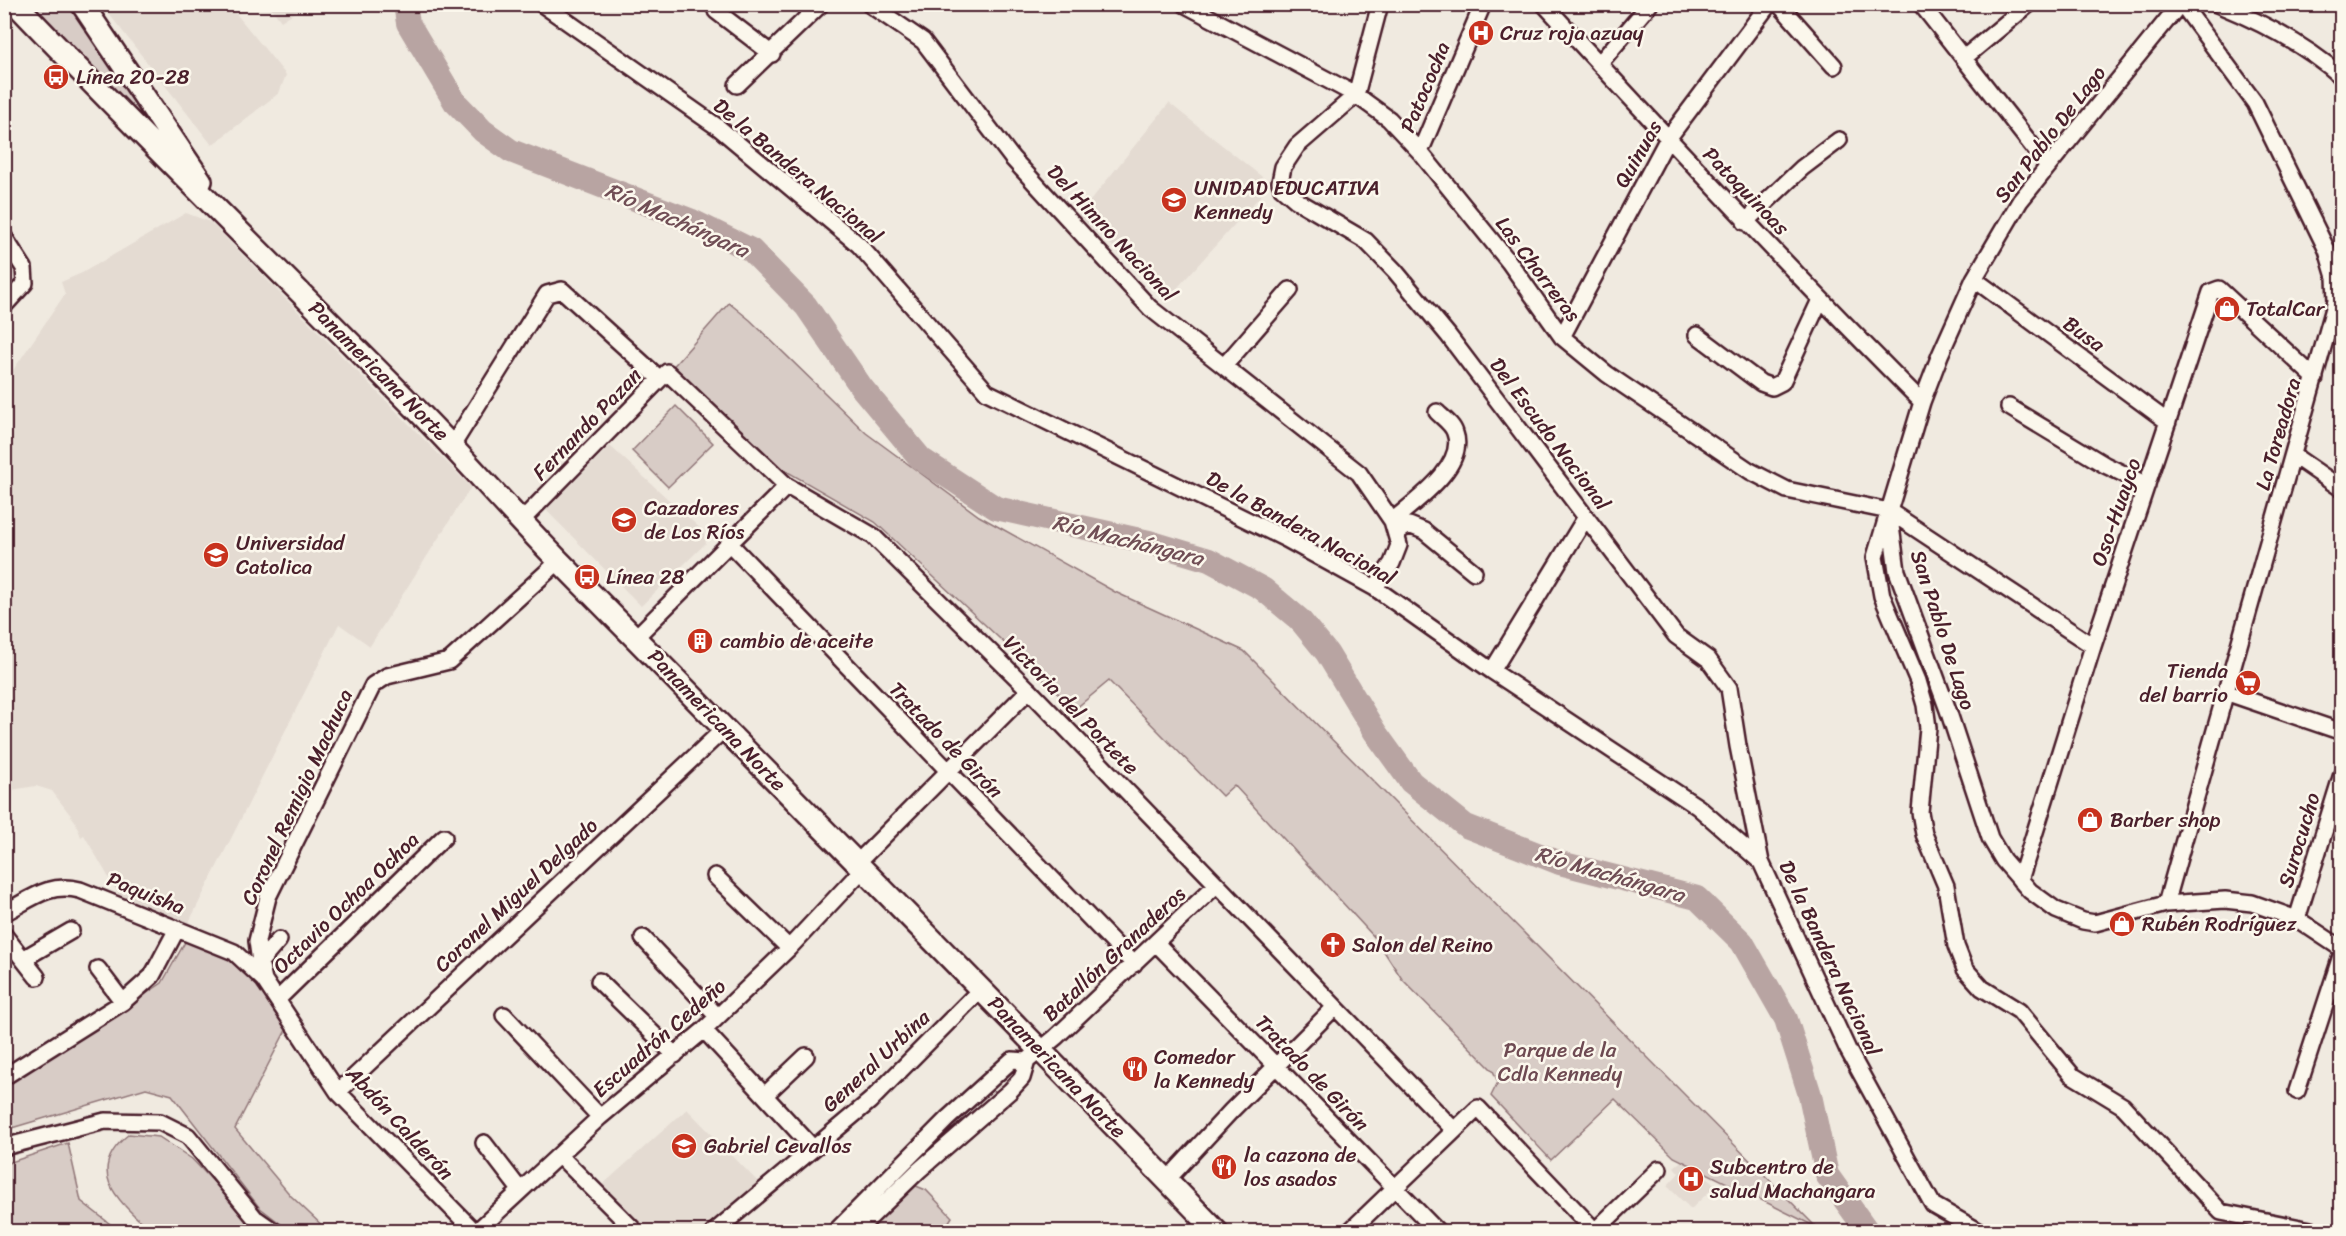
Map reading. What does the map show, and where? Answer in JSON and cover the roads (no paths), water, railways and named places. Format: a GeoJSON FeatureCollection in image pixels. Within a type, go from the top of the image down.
{"type":"FeatureCollection","features":[{"type":"Feature","properties":{"kind":"main road","name":"Panamericana Norte"},"geometry":{"type":"LineString","coordinates":[[16,4],[176,158],[218,207],[452,446],[559,561],[982,988],[1033,1056],[1167,1180],[1217,1232]]}},
{"type":"Feature","properties":{"kind":"main road","name":"Panamericana Norte"},"geometry":{"type":"LineString","coordinates":[[82,4],[176,158]]}},
{"type":"Feature","properties":{"kind":"street","name":"De la Bandera Nacional"},"geometry":{"type":"LineString","coordinates":[[542,4],[719,128],[859,245],[987,392],[1286,539],[1375,588],[1492,671],[1698,807],[1761,862],[1848,1050],[1933,1205],[1980,1232]]}},
{"type":"Feature","properties":{"kind":"street"},"geometry":{"type":"LineString","coordinates":[[737,85],[772,54],[821,4]]}},
{"type":"Feature","properties":{"kind":"street","name":"Del Himno Nacional"},"geometry":{"type":"LineString","coordinates":[[869,4],[923,41],[1012,158],[1150,308],[1359,473],[1394,527]]}},
{"type":"Feature","properties":{"kind":"street"},"geometry":{"type":"LineString","coordinates":[[1356,95],[1380,4]]}},
{"type":"Feature","properties":{"kind":"street","name":"Patococha"},"geometry":{"type":"LineString","coordinates":[[1420,152],[1483,4]]}},
{"type":"Feature","properties":{"kind":"street","name":"Patoquinoas"},"geometry":{"type":"LineString","coordinates":[[1544,4],[1667,140],[1820,300],[1922,402]]}},
{"type":"Feature","properties":{"kind":"street"},"geometry":{"type":"LineString","coordinates":[[1599,64],[1650,4]]}},
{"type":"Feature","properties":{"kind":"street","name":"Quinuas"},"geometry":{"type":"LineString","coordinates":[[1562,337],[1667,140],[1769,4]]}},
{"type":"Feature","properties":{"kind":"street"},"geometry":{"type":"LineString","coordinates":[[1779,4],[1834,66]]}},
{"type":"Feature","properties":{"kind":"street"},"geometry":{"type":"LineString","coordinates":[[1921,4],[2048,166]]}},
{"type":"Feature","properties":{"kind":"street"},"geometry":{"type":"LineString","coordinates":[[1964,58],[2029,4]]}},
{"type":"Feature","properties":{"kind":"street","name":"San Pablo De Lago"},"geometry":{"type":"LineString","coordinates":[[2181,4],[2020,201],[1974,279],[1922,402],[1889,511],[1897,571],[1948,710],[1989,838],[2003,860],[2030,891],[2056,910],[2083,921],[2095,923],[2166,904],[2225,900],[2252,903],[2297,919],[2342,951]]}},
{"type":"Feature","properties":{"kind":"street","name":"La Toreadora"},"geometry":{"type":"LineString","coordinates":[[2166,904],[2336,301],[2336,277],[2327,250],[2255,103],[2181,4]]}},
{"type":"Feature","properties":{"kind":"street"},"geometry":{"type":"LineString","coordinates":[[2217,4],[2246,16],[2308,51],[2342,77]]}},
{"type":"Feature","properties":{"kind":"street","name":"Las Chorreras"},"geometry":{"type":"LineString","coordinates":[[1192,6],[1356,95],[1389,118],[1420,152],[1509,262],[1562,337],[1607,374],[1750,471],[1787,490],[1889,511]]}},
{"type":"Feature","properties":{"kind":"street"},"geometry":{"type":"LineString","coordinates":[[716,11],[772,54]]}},
{"type":"Feature","properties":{"kind":"street","name":"Del Escudo Nacional"},"geometry":{"type":"LineString","coordinates":[[1356,95],[1297,146],[1283,167],[1280,182],[1282,188],[1296,200],[1366,241],[1395,271],[1448,335],[1676,636],[1708,659],[1729,688],[1761,862]]}},
{"type":"Feature","properties":{"kind":"street"},"geometry":{"type":"LineString","coordinates":[[1745,222],[1802,168],[1839,140]]}},
{"type":"Feature","properties":{"kind":"street"},"geometry":{"type":"LineString","coordinates":[[4,237],[24,268],[24,283],[4,306]]}},
{"type":"Feature","properties":{"kind":"street","name":"Busa"},"geometry":{"type":"LineString","coordinates":[[1974,279],[2168,422]]}},
{"type":"Feature","properties":{"kind":"street","name":"Oso-Huayco"},"geometry":{"type":"LineString","coordinates":[[2020,880],[2093,646],[2205,304],[2211,292],[2218,289],[2315,378]]}},
{"type":"Feature","properties":{"kind":"street"},"geometry":{"type":"LineString","coordinates":[[452,446],[548,294],[562,290],[660,379]]}},
{"type":"Feature","properties":{"kind":"street"},"geometry":{"type":"LineString","coordinates":[[1224,366],[1290,290]]}},
{"type":"Feature","properties":{"kind":"street"},"geometry":{"type":"LineString","coordinates":[[1696,335],[1761,383],[1772,387],[1782,382],[1820,300]]}},
{"type":"Feature","properties":{"kind":"street","name":"Fernando Pazan"},"geometry":{"type":"LineString","coordinates":[[521,521],[667,372],[787,486]]}},
{"type":"Feature","properties":{"kind":"street"},"geometry":{"type":"LineString","coordinates":[[2009,407],[2105,465],[2147,485]]}},
{"type":"Feature","properties":{"kind":"street"},"geometry":{"type":"LineString","coordinates":[[1394,527],[1443,476],[1454,459],[1458,443],[1455,430],[1437,412]]}},
{"type":"Feature","properties":{"kind":"street"},"geometry":{"type":"LineString","coordinates":[[2294,456],[2342,489]]}},
{"type":"Feature","properties":{"kind":"street"},"geometry":{"type":"LineString","coordinates":[[636,637],[787,486]]}},
{"type":"Feature","properties":{"kind":"street","name":"Victoria del Portete"},"geometry":{"type":"LineString","coordinates":[[787,486],[873,536],[1029,690],[1215,886],[1454,1130]]}},
{"type":"Feature","properties":{"kind":"street"},"geometry":{"type":"LineString","coordinates":[[2093,646],[1889,511],[1875,557],[1880,587],[1918,681],[1924,705],[1928,728],[1920,812],[1924,834],[1946,886],[1956,946],[1965,969],[1982,988],[2019,1011],[2072,1075],[2124,1106],[2221,1212],[2321,1232]]}},
{"type":"Feature","properties":{"kind":"street"},"geometry":{"type":"LineString","coordinates":[[1492,671],[1586,517]]}},
{"type":"Feature","properties":{"kind":"street"},"geometry":{"type":"LineString","coordinates":[[1394,527],[1409,525],[1424,531],[1474,572]]}},
{"type":"Feature","properties":{"kind":"street"},"geometry":{"type":"LineString","coordinates":[[1375,588],[1392,563],[1399,545],[1394,527]]}},
{"type":"Feature","properties":{"kind":"street","name":"Tratado de Girón"},"geometry":{"type":"LineString","coordinates":[[729,543],[1134,964]]}},
{"type":"Feature","properties":{"kind":"street","name":"Coronel Remigio Machuca"},"geometry":{"type":"LineString","coordinates":[[257,941],[268,897],[373,685],[387,676],[449,661],[559,561]]}},
{"type":"Feature","properties":{"kind":"street","name":"Escuadrón Cedeño"},"geometry":{"type":"LineString","coordinates":[[475,1232],[600,1117],[704,1030],[789,948],[860,866],[1029,690]]}},
{"type":"Feature","properties":{"kind":"street"},"geometry":{"type":"LineString","coordinates":[[2225,692],[2342,732]]}},
{"type":"Feature","properties":{"kind":"street","name":"Coronel Miguel Delgado"},"geometry":{"type":"LineString","coordinates":[[338,1092],[724,729]]}},
{"type":"Feature","properties":{"kind":"street","name":"Surocucho"},"geometry":{"type":"LineString","coordinates":[[2297,919],[2342,774]]}},
{"type":"Feature","properties":{"kind":"street","name":"Octavio Ochoa Ochoa"},"geometry":{"type":"LineString","coordinates":[[278,999],[444,837]]}},
{"type":"Feature","properties":{"kind":"street"},"geometry":{"type":"LineString","coordinates":[[715,876],[789,948]]}},
{"type":"Feature","properties":{"kind":"street","name":"Batallón Granaderos"},"geometry":{"type":"LineString","coordinates":[[1033,1056],[1215,886]]}},
{"type":"Feature","properties":{"kind":"street","name":"Paquisha"},"geometry":{"type":"LineString","coordinates":[[4,913],[47,889],[69,887],[111,901],[234,952],[264,980]]}},
{"type":"Feature","properties":{"kind":"street"},"geometry":{"type":"LineString","coordinates":[[4,1077],[123,1002],[152,976],[177,929]]}},
{"type":"Feature","properties":{"kind":"street"},"geometry":{"type":"LineString","coordinates":[[23,959],[71,931]]}},
{"type":"Feature","properties":{"kind":"street"},"geometry":{"type":"LineString","coordinates":[[4,935],[37,977]]}},
{"type":"Feature","properties":{"kind":"street"},"geometry":{"type":"LineString","coordinates":[[643,938],[717,1016]]}},
{"type":"Feature","properties":{"kind":"street"},"geometry":{"type":"LineString","coordinates":[[260,962],[279,940]]}},
{"type":"Feature","properties":{"kind":"street","name":"Abdón Calderón"},"geometry":{"type":"LineString","coordinates":[[257,941],[264,980],[338,1092],[475,1232]]}},
{"type":"Feature","properties":{"kind":"street","name":"Tratado de Girón"},"geometry":{"type":"LineString","coordinates":[[1156,943],[1438,1232]]}},
{"type":"Feature","properties":{"kind":"street"},"geometry":{"type":"LineString","coordinates":[[2297,1091],[2342,951]]}},
{"type":"Feature","properties":{"kind":"street"},"geometry":{"type":"LineString","coordinates":[[98,969],[123,1002]]}},
{"type":"Feature","properties":{"kind":"street"},"geometry":{"type":"LineString","coordinates":[[599,981],[675,1055]]}},
{"type":"Feature","properties":{"kind":"street","name":"General Urbina"},"geometry":{"type":"LineString","coordinates":[[714,1232],[870,1101],[982,988]]}},
{"type":"Feature","properties":{"kind":"street"},"geometry":{"type":"LineString","coordinates":[[1167,1180],[1276,1065],[1334,1008]]}},
{"type":"Feature","properties":{"kind":"street"},"geometry":{"type":"LineString","coordinates":[[504,1015],[600,1117]]}},
{"type":"Feature","properties":{"kind":"street"},"geometry":{"type":"LineString","coordinates":[[704,1030],[813,1148]]}},
{"type":"Feature","properties":{"kind":"street"},"geometry":{"type":"LineString","coordinates":[[765,1095],[806,1056]]}},
{"type":"Feature","properties":{"kind":"street"},"geometry":{"type":"LineString","coordinates":[[835,1232],[947,1119],[1012,1060],[1033,1056]]}},
{"type":"Feature","properties":{"kind":"street"},"geometry":{"type":"LineString","coordinates":[[855,1232],[918,1171],[1010,1091],[1022,1078],[1033,1056]]}},
{"type":"Feature","properties":{"kind":"street"},"geometry":{"type":"LineString","coordinates":[[1349,1232],[1478,1108],[1595,1231],[1659,1169]]}},
{"type":"Feature","properties":{"kind":"street"},"geometry":{"type":"LineString","coordinates":[[4,1148],[105,1121],[160,1122],[188,1136],[255,1218],[275,1232]]}},
{"type":"Feature","properties":{"kind":"street"},"geometry":{"type":"LineString","coordinates":[[484,1143],[519,1190]]}},
{"type":"Feature","properties":{"kind":"street"},"geometry":{"type":"LineString","coordinates":[[560,1156],[636,1232]]}},
{"type":"Feature","properties":{"kind":"waterway","name":"Río Machángara"},"geometry":{"type":"LineString","coordinates":[[405,4],[408,23],[455,102],[483,131],[511,151],[692,221],[751,250],[806,306],[862,388],[921,459],[996,508],[1149,542],[1209,560],[1263,589],[1300,620],[1327,653],[1375,732],[1411,782],[1466,826],[1560,863],[1697,898],[1742,942],[1786,1019],[1810,1095],[1827,1175],[1868,1232]]}},
{"type":"Feature","properties":{"kind":"place","name":"Cruz roja azuay"},"geometry":{"type":"Point","coordinates":[1481,33]}},
{"type":"Feature","properties":{"kind":"place","name":"Línea 20-28"},"geometry":{"type":"Point","coordinates":[56,77]}},
{"type":"Feature","properties":{"kind":"place","name":"UNIDAD EDUCATIVA Kennedy"},"geometry":{"type":"Point","coordinates":[1174,200]}},
{"type":"Feature","properties":{"kind":"place","name":"TotalCar"},"geometry":{"type":"Point","coordinates":[2227,309]}},
{"type":"Feature","properties":{"kind":"place","name":"Cazadores de Los Ríos"},"geometry":{"type":"Point","coordinates":[624,520]}},
{"type":"Feature","properties":{"kind":"place","name":"Universidad Catolica"},"geometry":{"type":"Point","coordinates":[216,555]}},
{"type":"Feature","properties":{"kind":"place","name":"Línea 28"},"geometry":{"type":"Point","coordinates":[587,577]}},
{"type":"Feature","properties":{"kind":"place","name":"cambio de aceite"},"geometry":{"type":"Point","coordinates":[700,641]}},
{"type":"Feature","properties":{"kind":"place","name":"Tienda del barrio"},"geometry":{"type":"Point","coordinates":[2248,683]}},
{"type":"Feature","properties":{"kind":"place","name":"Barber shop"},"geometry":{"type":"Point","coordinates":[2090,820]}},
{"type":"Feature","properties":{"kind":"place","name":"Rubén Rodríguez"},"geometry":{"type":"Point","coordinates":[2122,924]}},
{"type":"Feature","properties":{"kind":"place","name":"Salon del Reino"},"geometry":{"type":"Point","coordinates":[1333,945]}},
{"type":"Feature","properties":{"kind":"place","name":"Comedor la Kennedy"},"geometry":{"type":"Point","coordinates":[1135,1069]}},
{"type":"Feature","properties":{"kind":"place","name":"Gabriel Cevallos"},"geometry":{"type":"Point","coordinates":[684,1146]}},
{"type":"Feature","properties":{"kind":"place","name":"la cazona de los asados"},"geometry":{"type":"Point","coordinates":[1224,1167]}},
{"type":"Feature","properties":{"kind":"place","name":"Subcentro de salud Machangara"},"geometry":{"type":"Point","coordinates":[1691,1179]}},
{"type":"Feature","properties":{"kind":"park label","name":"Parque de la Cdla Kennedy"},"geometry":{"type":"Point","coordinates":[1560,1062]}}]}
